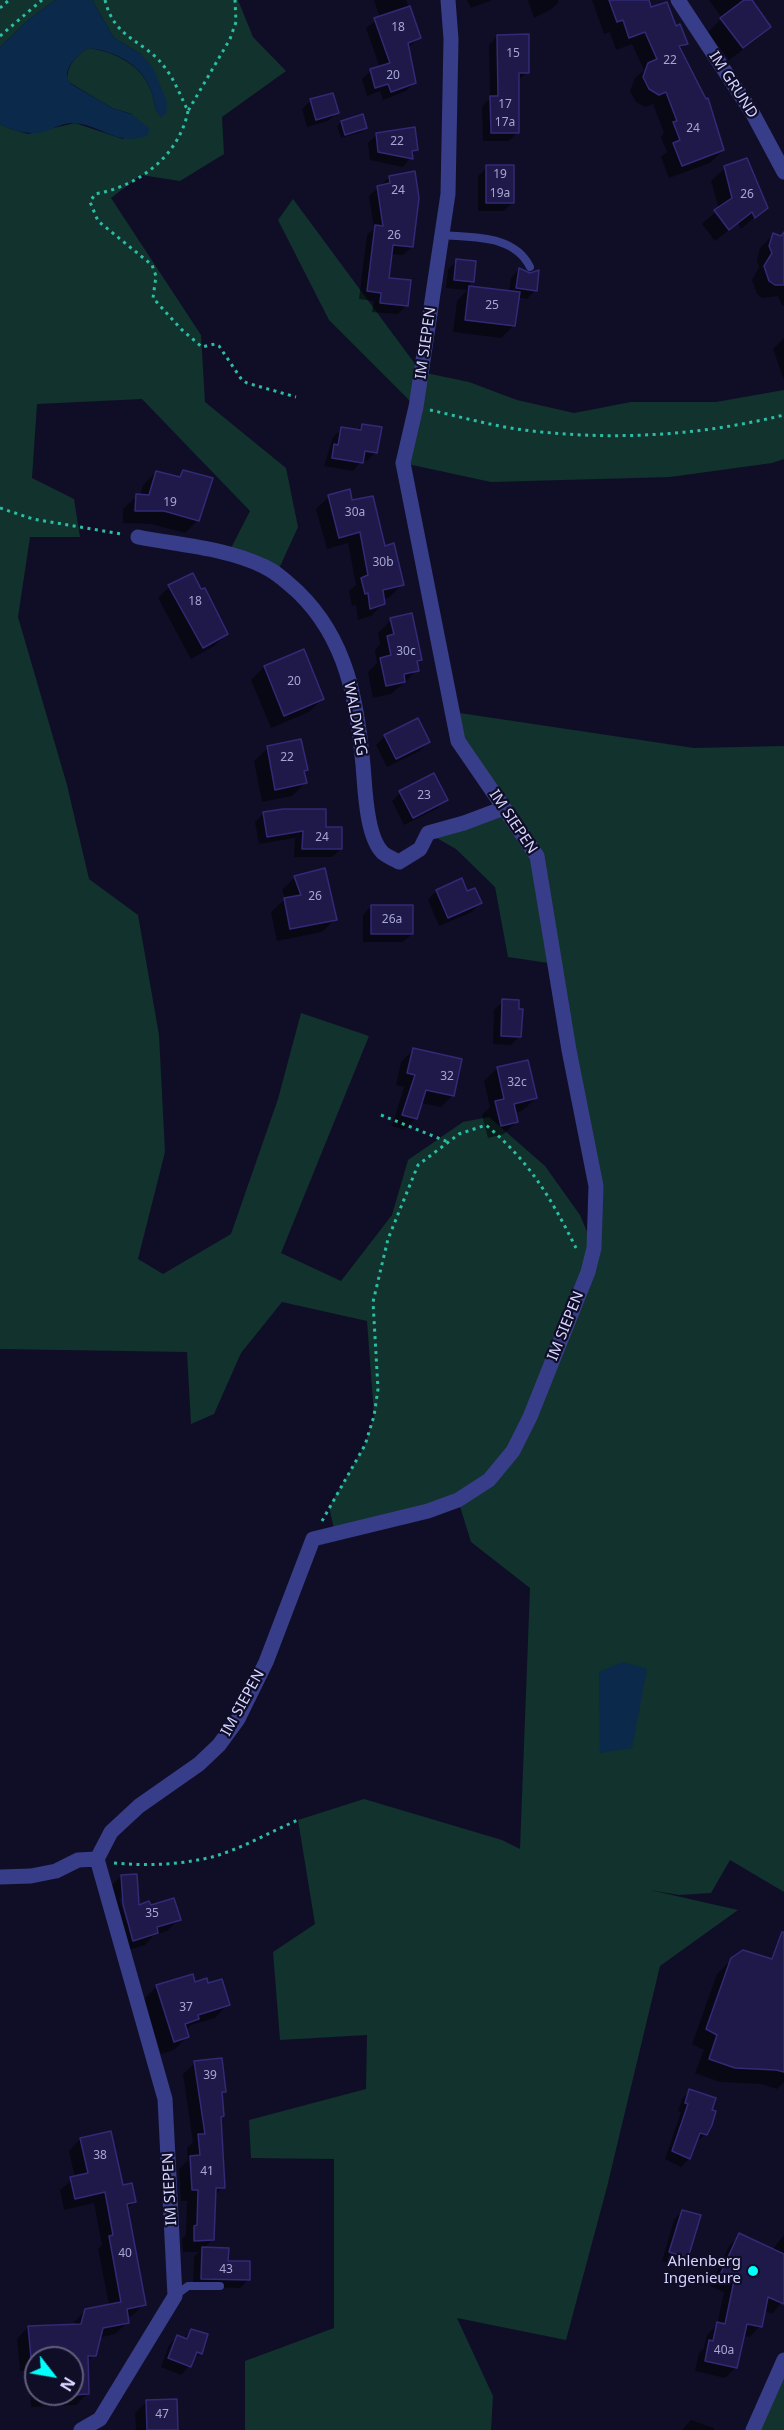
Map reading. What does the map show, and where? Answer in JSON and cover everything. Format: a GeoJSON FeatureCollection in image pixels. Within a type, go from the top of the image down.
{"type":"FeatureCollection","features":[{"type":"Feature","properties":{"kind":"street","name":"IM SIEPEN"},"geometry":{"type":"LineString","coordinates":[[175,2296],[165,2099],[97,1859],[111,1832],[139,1806],[199,1764],[219,1746],[238,1719],[266,1662],[313,1539],[428,1511],[458,1500],[489,1480],[513,1450],[530,1417],[588,1272],[594,1248],[596,1186],[569,1050],[537,856],[458,741],[403,463],[416,407],[448,194],[451,39],[448,0]]}},
{"type":"Feature","properties":{"kind":"street","name":"IM GRUND"},"geometry":{"type":"LineString","coordinates":[[678,0],[753,114],[784,172]]}},
{"type":"Feature","properties":{"kind":"street","name":"WALDWEG"},"geometry":{"type":"LineString","coordinates":[[138,537],[228,554],[262,565],[282,578],[315,609],[331,633],[344,662],[353,692],[366,805],[371,829],[382,852],[399,862],[420,849],[428,833],[504,808]]}},
{"type":"Feature","properties":{"kind":"street"},"geometry":{"type":"LineString","coordinates":[[0,1877],[31,1876],[56,1871],[78,1860],[97,1859]]}},
{"type":"Feature","properties":{"kind":"street"},"geometry":{"type":"LineString","coordinates":[[81,2430],[100,2419],[175,2296]]}},
{"type":"Feature","properties":{"kind":"street"},"geometry":{"type":"LineString","coordinates":[[753,2430],[784,2360]]}},
{"type":"Feature","properties":{"kind":"lane"},"geometry":{"type":"LineString","coordinates":[[441,235],[499,241],[514,247],[526,258],[530,267]]}},
{"type":"Feature","properties":{"kind":"lane"},"geometry":{"type":"LineString","coordinates":[[175,2296],[188,2286],[220,2286]]}},
{"type":"Feature","properties":{"kind":"path"},"geometry":{"type":"LineString","coordinates":[[0,8],[9,0]]}},
{"type":"Feature","properties":{"kind":"path"},"geometry":{"type":"LineString","coordinates":[[0,36],[42,0]]}},
{"type":"Feature","properties":{"kind":"path"},"geometry":{"type":"LineString","coordinates":[[105,0],[113,22],[166,68],[188,111]]}},
{"type":"Feature","properties":{"kind":"path"},"geometry":{"type":"LineString","coordinates":[[235,0],[236,22],[230,39],[188,111],[176,143],[163,159],[125,186],[95,194],[90,202],[98,221],[152,265],[156,276],[153,298],[181,329],[202,347],[215,344],[219,346],[242,380],[255,386],[296,397]]}},
{"type":"Feature","properties":{"kind":"path"},"geometry":{"type":"LineString","coordinates":[[416,407],[522,430],[599,435],[683,434],[754,423],[784,415]]}},
{"type":"Feature","properties":{"kind":"path"},"geometry":{"type":"LineString","coordinates":[[0,508],[33,519],[138,537]]}},
{"type":"Feature","properties":{"kind":"path"},"geometry":{"type":"LineString","coordinates":[[381,1115],[448,1142]]}},
{"type":"Feature","properties":{"kind":"path"},"geometry":{"type":"LineString","coordinates":[[313,1539],[365,1445],[375,1416],[378,1389],[373,1302],[388,1239],[417,1165],[459,1134],[486,1125],[508,1144],[537,1179],[558,1212],[588,1272]]}},
{"type":"Feature","properties":{"kind":"path"},"geometry":{"type":"LineString","coordinates":[[97,1859],[110,1863],[146,1866],[181,1863],[213,1856],[298,1820]]}},
{"type":"Feature","properties":{"kind":"green space"},"geometry":{"type":"Polygon","coordinates":[[[0,0],[55,0],[27,21],[0,47],[0,0]]]}},
{"type":"Feature","properties":{"kind":"green space"},"geometry":{"type":"Polygon","coordinates":[[[92,0],[238,0],[253,37],[286,71],[222,117],[224,154],[180,181],[141,175],[111,198],[201,335],[205,402],[286,468],[298,527],[277,573],[228,554],[250,511],[142,399],[37,404],[32,478],[74,499],[80,537],[30,537],[18,617],[67,785],[89,879],[138,915],[159,1035],[165,1152],[138,1259],[163,1274],[231,1234],[278,1099],[301,1013],[369,1036],[281,1253],[341,1281],[392,1215],[408,1160],[463,1122],[489,1117],[545,1166],[580,1215],[593,1246],[596,1210],[555,964],[508,957],[495,887],[456,849],[428,833],[500,809],[458,741],[453,712],[694,748],[784,746],[784,1892],[730,1860],[711,1893],[679,1895],[650,1890],[738,1910],[660,1966],[607,2187],[566,2340],[457,2318],[493,2396],[491,2430],[245,2430],[245,2361],[334,2328],[334,2159],[251,2158],[249,2120],[366,2089],[367,2035],[280,2040],[273,1952],[315,1924],[298,1820],[364,1799],[502,1840],[520,1849],[530,1588],[471,1542],[458,1500],[335,1533],[329,1507],[365,1445],[374,1416],[367,1321],[282,1302],[241,1353],[214,1414],[191,1424],[187,1352],[0,1349],[0,124],[28,134],[75,123],[123,139],[132,114],[112,108],[67,81],[68,70],[73,62],[88,48],[117,56],[141,73],[161,117],[141,54],[114,38],[92,0]]]}},
{"type":"Feature","properties":{"kind":"green space"},"geometry":{"type":"Polygon","coordinates":[[[293,199],[421,372],[469,382],[517,400],[574,413],[631,402],[716,402],[784,390],[784,459],[772,463],[670,477],[491,482],[403,463],[416,407],[329,320],[278,220],[293,199]]]}},
{"type":"Feature","properties":{"kind":"green space"},"geometry":{"type":"Polygon","coordinates":[[[784,2369],[784,2430],[753,2430],[784,2369]]]}},
{"type":"Feature","properties":{"kind":"water"},"geometry":{"type":"Polygon","coordinates":[[[55,0],[92,0],[114,38],[141,54],[153,68],[167,102],[166,114],[161,117],[155,108],[147,82],[141,73],[126,60],[108,52],[88,48],[71,64],[67,74],[71,84],[112,108],[131,114],[149,128],[148,135],[127,139],[82,124],[72,123],[43,132],[30,133],[0,124],[0,47],[27,21],[55,0]]]}},
{"type":"Feature","properties":{"kind":"water"},"geometry":{"type":"Polygon","coordinates":[[[623,1662],[647,1669],[632,1748],[600,1753],[599,1672],[623,1662]]]}},
{"type":"Feature","properties":{"kind":"building"},"geometry":{"type":"Polygon","coordinates":[[[609,0],[649,0],[651,7],[667,2],[676,26],[680,24],[688,44],[679,46],[706,99],[708,98],[724,150],[682,166],[673,143],[680,140],[673,122],[677,121],[666,92],[659,95],[649,89],[643,77],[648,63],[657,59],[645,32],[629,38],[623,20],[617,22],[609,0]]]}},
{"type":"Feature","properties":{"kind":"building"},"geometry":{"type":"Polygon","coordinates":[[[744,0],[752,0],[771,27],[743,48],[720,18],[744,0]]]}},
{"type":"Feature","properties":{"kind":"building"},"geometry":{"type":"Polygon","coordinates":[[[410,6],[421,38],[408,43],[416,83],[391,92],[388,84],[375,88],[370,69],[390,63],[374,18],[410,6]]]}},
{"type":"Feature","properties":{"kind":"building"},"geometry":{"type":"Polygon","coordinates":[[[529,34],[529,73],[519,73],[519,133],[491,133],[490,96],[498,96],[497,35],[529,34]]]}},
{"type":"Feature","properties":{"kind":"building"},"geometry":{"type":"Polygon","coordinates":[[[333,93],[339,113],[316,120],[310,99],[333,93]]]}},
{"type":"Feature","properties":{"kind":"building"},"geometry":{"type":"Polygon","coordinates":[[[363,114],[367,128],[345,135],[341,121],[363,114]]]}},
{"type":"Feature","properties":{"kind":"building"},"geometry":{"type":"Polygon","coordinates":[[[415,127],[418,150],[412,151],[413,159],[378,152],[376,133],[415,127]]]}},
{"type":"Feature","properties":{"kind":"building"},"geometry":{"type":"Polygon","coordinates":[[[747,158],[768,208],[755,218],[752,212],[729,230],[714,210],[732,198],[724,166],[747,158]]]}},
{"type":"Feature","properties":{"kind":"building"},"geometry":{"type":"Polygon","coordinates":[[[486,165],[514,165],[514,203],[486,203],[486,165]]]}},
{"type":"Feature","properties":{"kind":"building"},"geometry":{"type":"Polygon","coordinates":[[[415,171],[419,198],[413,247],[393,245],[389,278],[411,280],[408,306],[380,303],[381,293],[367,291],[375,225],[383,226],[377,186],[390,183],[389,176],[415,171]]]}},
{"type":"Feature","properties":{"kind":"building"},"geometry":{"type":"Polygon","coordinates":[[[784,232],[784,285],[775,285],[769,281],[764,266],[772,253],[769,246],[773,233],[781,236],[784,232]]]}},
{"type":"Feature","properties":{"kind":"building"},"geometry":{"type":"Polygon","coordinates":[[[456,259],[476,261],[474,282],[454,280],[456,259]]]}},
{"type":"Feature","properties":{"kind":"building"},"geometry":{"type":"Polygon","coordinates":[[[519,268],[530,273],[539,270],[537,291],[516,288],[519,268]]]}},
{"type":"Feature","properties":{"kind":"building"},"geometry":{"type":"Polygon","coordinates":[[[469,286],[520,292],[515,326],[465,320],[469,286]]]}},
{"type":"Feature","properties":{"kind":"building"},"geometry":{"type":"Polygon","coordinates":[[[362,424],[382,427],[377,453],[365,451],[363,463],[332,458],[334,444],[338,445],[341,427],[361,430],[362,424]]]}},
{"type":"Feature","properties":{"kind":"building"},"geometry":{"type":"Polygon","coordinates":[[[183,470],[213,478],[199,521],[164,511],[135,511],[136,494],[149,495],[156,471],[180,477],[183,470]]]}},
{"type":"Feature","properties":{"kind":"building"},"geometry":{"type":"Polygon","coordinates":[[[350,489],[352,500],[373,496],[385,546],[394,543],[404,585],[383,590],[385,604],[370,609],[368,593],[365,594],[361,578],[368,575],[360,532],[339,538],[328,495],[350,489]]]}},
{"type":"Feature","properties":{"kind":"building"},"geometry":{"type":"Polygon","coordinates":[[[193,573],[201,589],[205,588],[228,634],[203,648],[168,585],[193,573]]]}},
{"type":"Feature","properties":{"kind":"building"},"geometry":{"type":"Polygon","coordinates":[[[412,613],[422,660],[417,661],[419,671],[404,674],[405,682],[386,686],[380,658],[391,655],[387,636],[394,634],[390,618],[412,613]]]}},
{"type":"Feature","properties":{"kind":"building"},"geometry":{"type":"Polygon","coordinates":[[[304,649],[324,699],[284,716],[264,666],[304,649]]]}},
{"type":"Feature","properties":{"kind":"building"},"geometry":{"type":"Polygon","coordinates":[[[418,718],[430,742],[396,759],[384,735],[418,718]]]}},
{"type":"Feature","properties":{"kind":"building"},"geometry":{"type":"Polygon","coordinates":[[[301,739],[308,770],[304,771],[307,783],[275,790],[267,746],[301,739]]]}},
{"type":"Feature","properties":{"kind":"building"},"geometry":{"type":"Polygon","coordinates":[[[434,773],[448,800],[413,818],[399,791],[434,773]]]}},
{"type":"Feature","properties":{"kind":"building"},"geometry":{"type":"Polygon","coordinates":[[[283,809],[326,809],[326,827],[342,827],[342,849],[302,849],[303,831],[267,837],[263,812],[283,809]]]}},
{"type":"Feature","properties":{"kind":"building"},"geometry":{"type":"Polygon","coordinates":[[[325,868],[337,920],[290,929],[284,898],[301,895],[294,876],[325,868]]]}},
{"type":"Feature","properties":{"kind":"building"},"geometry":{"type":"Polygon","coordinates":[[[462,878],[467,891],[475,888],[482,903],[448,918],[436,890],[462,878]]]}},
{"type":"Feature","properties":{"kind":"building"},"geometry":{"type":"Polygon","coordinates":[[[371,905],[413,905],[413,934],[371,934],[371,905]]]}},
{"type":"Feature","properties":{"kind":"building"},"geometry":{"type":"Polygon","coordinates":[[[502,999],[519,1000],[519,1009],[523,1009],[521,1037],[501,1036],[502,999]]]}},
{"type":"Feature","properties":{"kind":"building"},"geometry":{"type":"Polygon","coordinates":[[[413,1048],[462,1059],[454,1096],[426,1090],[417,1119],[402,1115],[415,1075],[407,1073],[413,1048]]]}},
{"type":"Feature","properties":{"kind":"building"},"geometry":{"type":"Polygon","coordinates":[[[528,1060],[537,1098],[514,1104],[518,1122],[501,1126],[495,1101],[504,1099],[497,1067],[528,1060]]]}},
{"type":"Feature","properties":{"kind":"building"},"geometry":{"type":"Polygon","coordinates":[[[137,1874],[139,1905],[149,1901],[151,1905],[174,1898],[181,1920],[157,1927],[158,1933],[133,1941],[123,1904],[121,1875],[137,1874]]]}},
{"type":"Feature","properties":{"kind":"building"},"geometry":{"type":"Polygon","coordinates":[[[782,1932],[784,1932],[784,2072],[735,2068],[709,2059],[717,2035],[706,2029],[731,1958],[743,1950],[772,1959],[782,1932]]]}},
{"type":"Feature","properties":{"kind":"building"},"geometry":{"type":"Polygon","coordinates":[[[193,1974],[195,1982],[207,1978],[208,1983],[222,1979],[230,2005],[198,2015],[199,2019],[185,2024],[189,2037],[174,2042],[156,1985],[193,1974]]]}},
{"type":"Feature","properties":{"kind":"building"},"geometry":{"type":"Polygon","coordinates":[[[222,2058],[226,2092],[222,2092],[224,2116],[221,2117],[225,2188],[216,2188],[214,2240],[194,2241],[198,2190],[192,2190],[190,2156],[200,2155],[198,2134],[205,2134],[194,2061],[222,2058]]]}},
{"type":"Feature","properties":{"kind":"building"},"geometry":{"type":"Polygon","coordinates":[[[689,2089],[716,2098],[712,2110],[716,2111],[712,2125],[707,2135],[700,2133],[690,2159],[672,2151],[688,2104],[685,2103],[689,2089]]]}},
{"type":"Feature","properties":{"kind":"building"},"geometry":{"type":"Polygon","coordinates":[[[111,2131],[123,2185],[132,2183],[136,2202],[127,2204],[146,2305],[127,2309],[129,2323],[103,2328],[96,2356],[88,2356],[89,2394],[84,2394],[84,2346],[30,2346],[28,2326],[81,2324],[85,2309],[121,2302],[109,2236],[113,2235],[105,2192],[75,2199],[70,2177],[88,2173],[80,2138],[111,2131]]]}},
{"type":"Feature","properties":{"kind":"building"},"geometry":{"type":"Polygon","coordinates":[[[682,2210],[701,2215],[688,2258],[669,2252],[682,2210]]]}},
{"type":"Feature","properties":{"kind":"building"},"geometry":{"type":"Polygon","coordinates":[[[739,2233],[784,2254],[784,2304],[768,2297],[762,2327],[747,2324],[737,2368],[705,2361],[709,2340],[713,2341],[717,2322],[725,2324],[734,2281],[720,2275],[739,2233]]]}},
{"type":"Feature","properties":{"kind":"building"},"geometry":{"type":"Polygon","coordinates":[[[202,2247],[229,2248],[228,2261],[250,2261],[250,2280],[201,2279],[202,2247]]]}},
{"type":"Feature","properties":{"kind":"building"},"geometry":{"type":"Polygon","coordinates":[[[191,2329],[208,2334],[202,2354],[197,2352],[191,2367],[168,2358],[177,2335],[187,2339],[191,2329]]]}},
{"type":"Feature","properties":{"kind":"building"},"geometry":{"type":"Polygon","coordinates":[[[177,2399],[178,2430],[147,2430],[146,2400],[177,2399]]]}},
{"type":"Feature","properties":{"kind":"place","name":"Ahlenberg Ingenieure"},"geometry":{"type":"Point","coordinates":[753,2271]}}]}
